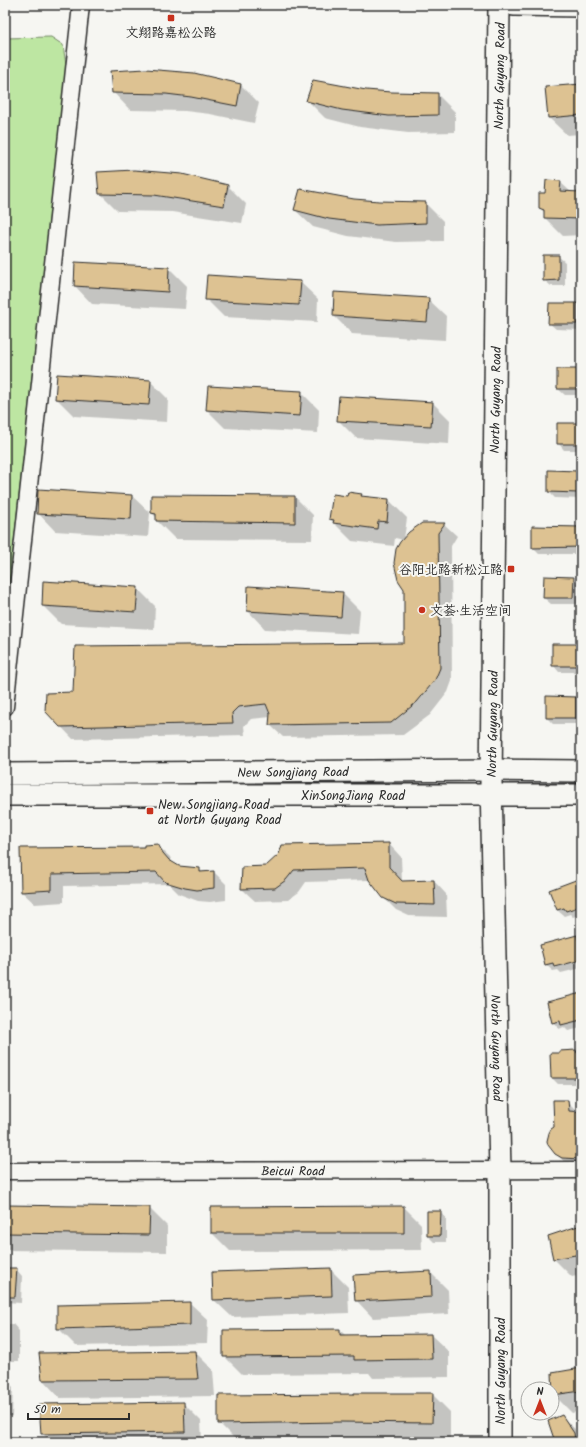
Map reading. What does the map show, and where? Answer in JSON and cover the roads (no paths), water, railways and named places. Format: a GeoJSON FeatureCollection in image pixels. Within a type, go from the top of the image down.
{"type":"FeatureCollection","features":[{"type":"Feature","properties":{"kind":"main road","name":"North Guyang Road"},"geometry":{"type":"LineString","coordinates":[[500,5],[491,770],[500,1170],[500,1442]]}},
{"type":"Feature","properties":{"kind":"main road"},"geometry":{"type":"LineString","coordinates":[[514,5],[581,6]]}},
{"type":"Feature","properties":{"kind":"main road","name":"New Songjiang Road"},"geometry":{"type":"LineString","coordinates":[[5,774],[491,770],[581,771]]}},
{"type":"Feature","properties":{"kind":"main road","name":"XinSongJiang Road"},"geometry":{"type":"LineString","coordinates":[[5,795],[581,795]]}},
{"type":"Feature","properties":{"kind":"street"},"geometry":{"type":"LineString","coordinates":[[5,707],[81,5]]}},
{"type":"Feature","properties":{"kind":"street","name":"Beicui Road"},"geometry":{"type":"LineString","coordinates":[[5,1171],[581,1170]]}},
{"type":"Feature","properties":{"kind":"place","name":"文翔路嘉松公路"},"geometry":{"type":"Point","coordinates":[171,18]}},
{"type":"Feature","properties":{"kind":"place","name":"谷阳北路新松江路"},"geometry":{"type":"Point","coordinates":[511,569]}},
{"type":"Feature","properties":{"kind":"place","name":"文荟·生活空间"},"geometry":{"type":"Point","coordinates":[422,610]}},
{"type":"Feature","properties":{"kind":"place","name":"New Songjiang Road at North Guyang Road"},"geometry":{"type":"Point","coordinates":[150,811]}}]}
